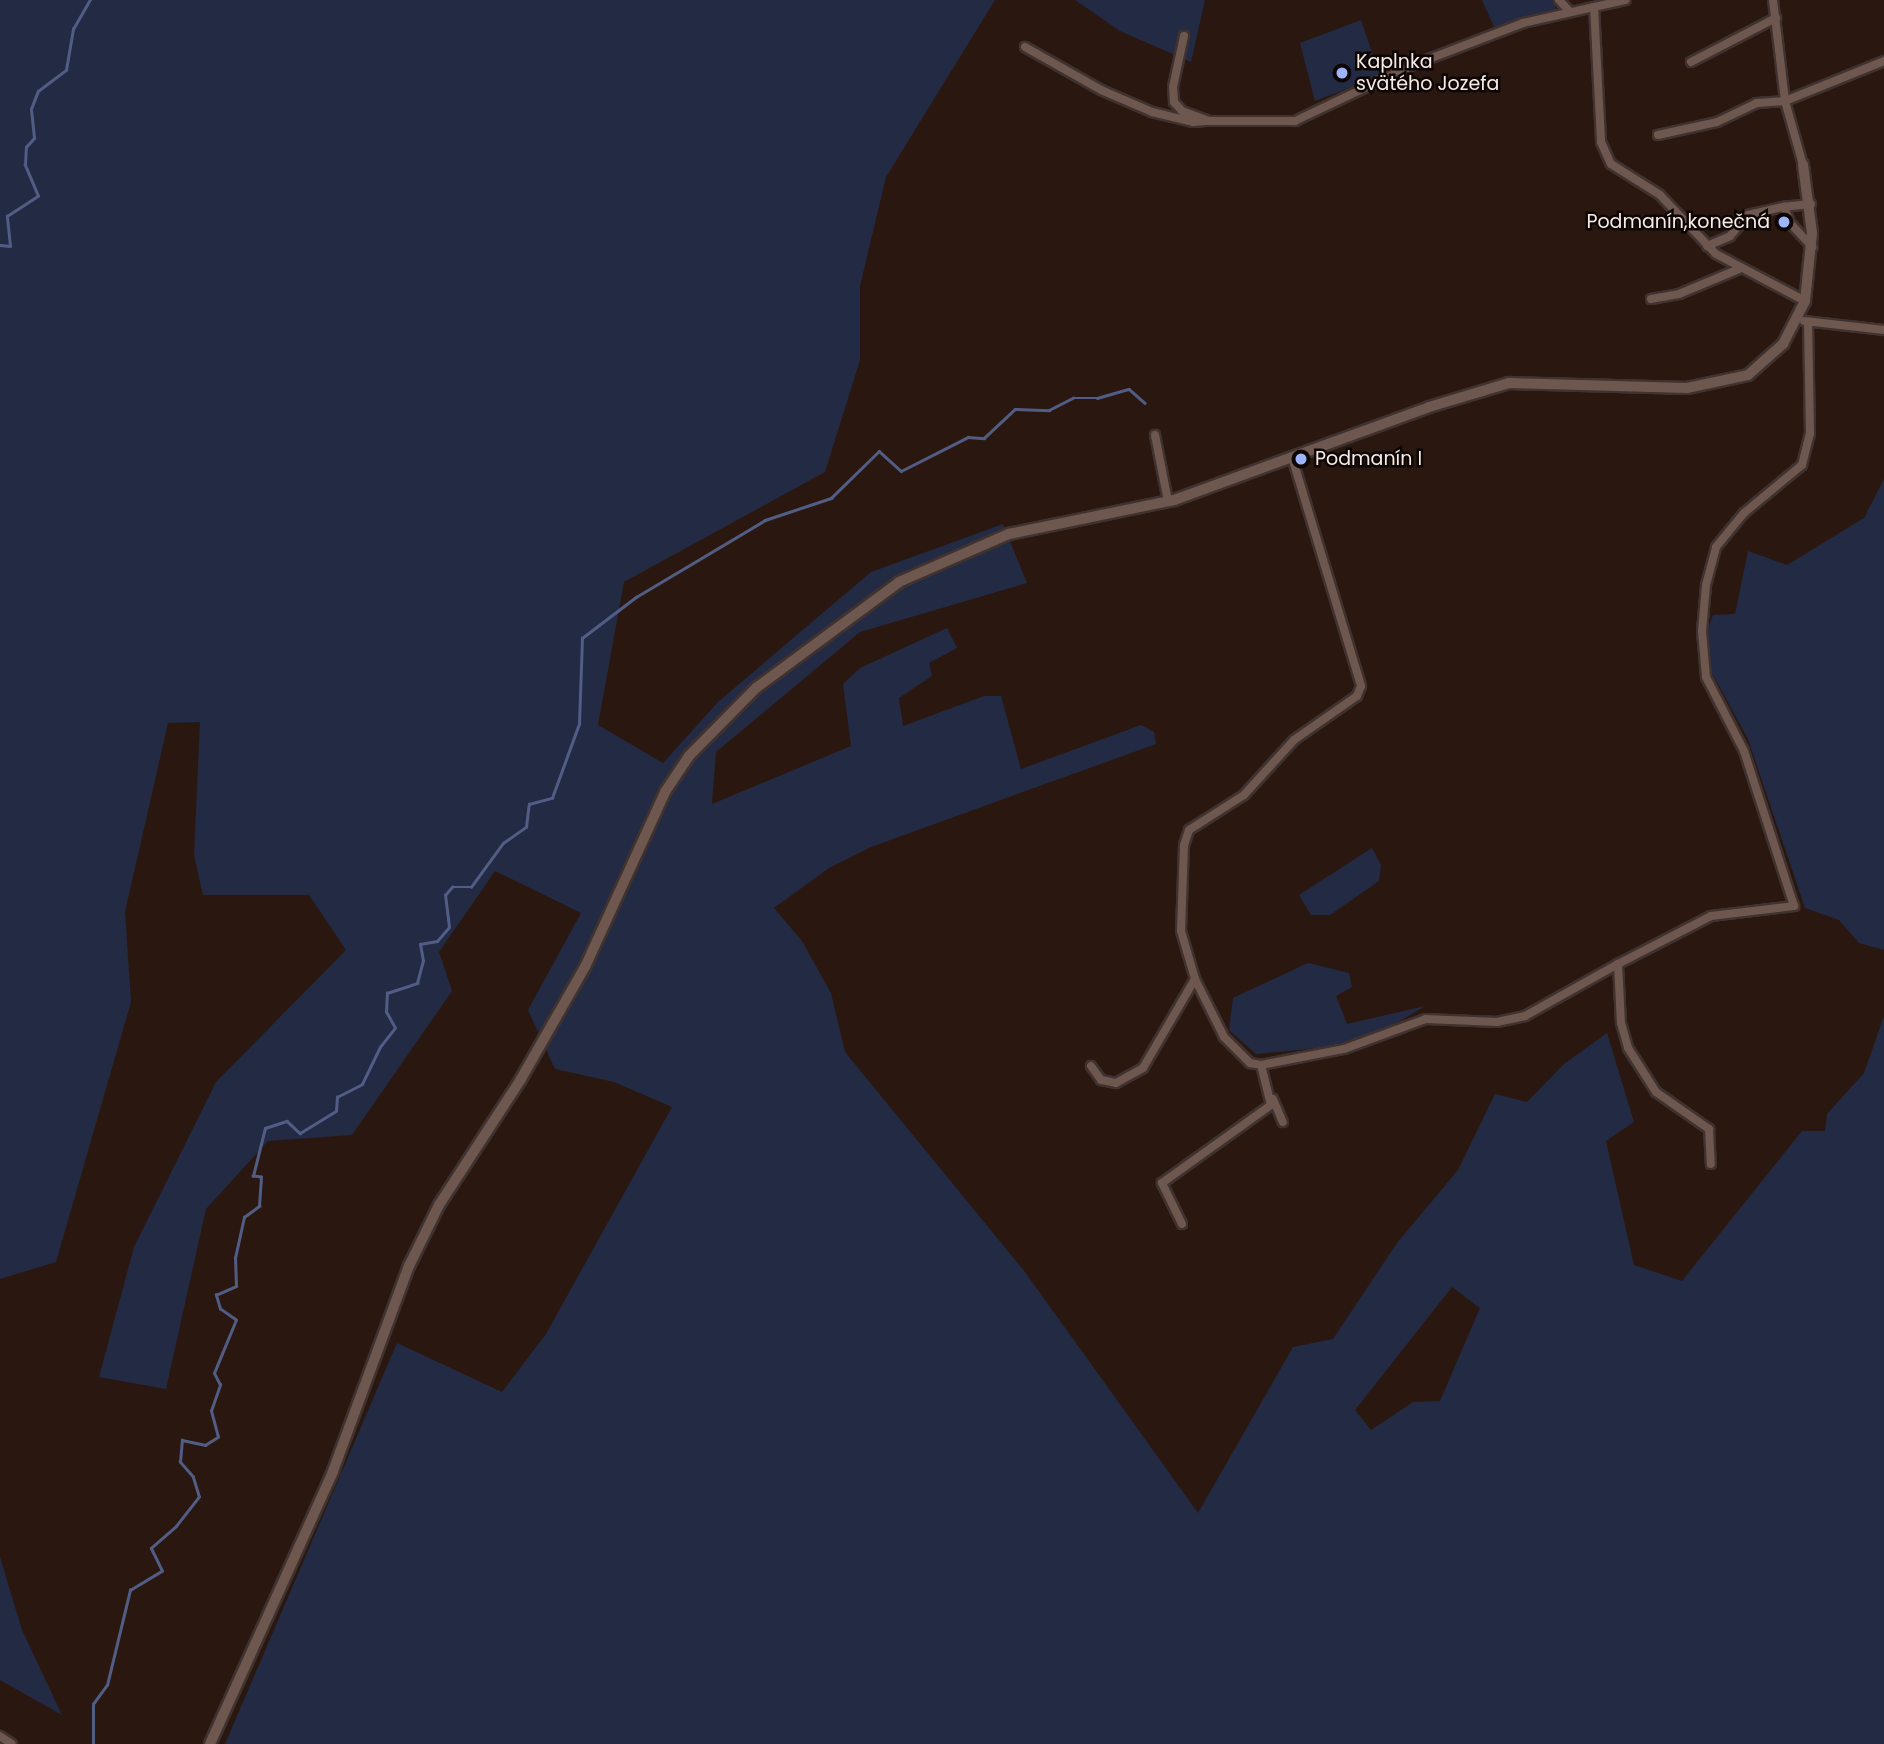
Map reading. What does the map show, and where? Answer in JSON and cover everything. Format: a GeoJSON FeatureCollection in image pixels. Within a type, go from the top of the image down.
{"type":"FeatureCollection","features":[{"type":"Feature","properties":{"kind":"street"},"geometry":{"type":"LineString","coordinates":[[1559,0],[1570,12]]}},
{"type":"Feature","properties":{"kind":"street"},"geometry":{"type":"LineString","coordinates":[[1025,47],[1101,90],[1152,111],[1193,122],[1295,121],[1413,65],[1523,23],[1625,0]]}},
{"type":"Feature","properties":{"kind":"street"},"geometry":{"type":"LineString","coordinates":[[1292,457],[1361,686],[1357,696],[1294,740],[1244,795],[1189,830],[1184,845],[1181,931],[1195,979],[1224,1037],[1250,1063],[1261,1065],[1366,1043],[1426,1019],[1484,1024],[1525,1016],[1711,916],[1794,906],[1744,751],[1706,677],[1702,631],[1706,585],[1716,547],[1744,513],[1802,465],[1810,434],[1803,321],[1812,247],[1811,204],[1785,101],[1773,0]]}},
{"type":"Feature","properties":{"kind":"street"},"geometry":{"type":"LineString","coordinates":[[1594,7],[1601,142],[1611,164],[1660,195],[1707,246],[1739,269],[1805,301]]}},
{"type":"Feature","properties":{"kind":"street"},"geometry":{"type":"LineString","coordinates":[[1691,62],[1776,18]]}},
{"type":"Feature","properties":{"kind":"street"},"geometry":{"type":"LineString","coordinates":[[1184,36],[1174,102],[1182,111],[1209,121]]}},
{"type":"Feature","properties":{"kind":"street"},"geometry":{"type":"LineString","coordinates":[[1658,135],[1717,122],[1757,103],[1785,101],[1884,61]]}},
{"type":"Feature","properties":{"kind":"street"},"geometry":{"type":"LineString","coordinates":[[1707,246],[1730,236],[1748,215],[1811,204]]}},
{"type":"Feature","properties":{"kind":"street"},"geometry":{"type":"LineString","coordinates":[[1784,207],[1790,223],[1812,247]]}},
{"type":"Feature","properties":{"kind":"street"},"geometry":{"type":"LineString","coordinates":[[1651,299],[1739,269]]}},
{"type":"Feature","properties":{"kind":"street"},"geometry":{"type":"LineString","coordinates":[[1803,321],[1884,330]]}},
{"type":"Feature","properties":{"kind":"street"},"geometry":{"type":"LineString","coordinates":[[210,1744],[333,1471],[409,1266],[468,1155],[521,1079],[585,967],[665,792],[689,756],[755,688],[899,582],[1009,534],[1168,501],[1509,383],[1687,388],[1729,382],[1767,362],[1803,321]]}},
{"type":"Feature","properties":{"kind":"street"},"geometry":{"type":"LineString","coordinates":[[1156,435],[1168,501]]}},
{"type":"Feature","properties":{"kind":"street"},"geometry":{"type":"LineString","coordinates":[[1618,964],[1621,1023],[1628,1048],[1656,1092],[1709,1129],[1711,1164]]}},
{"type":"Feature","properties":{"kind":"street"},"geometry":{"type":"LineString","coordinates":[[1091,1066],[1101,1080],[1115,1083],[1143,1068],[1195,979]]}},
{"type":"Feature","properties":{"kind":"street"},"geometry":{"type":"LineString","coordinates":[[1261,1065],[1283,1122]]}},
{"type":"Feature","properties":{"kind":"street"},"geometry":{"type":"LineString","coordinates":[[1182,1224],[1162,1184],[1266,1110],[1273,1099]]}},
{"type":"Feature","properties":{"kind":"street"},"geometry":{"type":"LineString","coordinates":[[0,1736],[12,1744]]}},
{"type":"Feature","properties":{"kind":"shaded area"},"geometry":{"type":"Polygon","coordinates":[[[0,0],[995,0],[886,177],[860,286],[860,360],[825,472],[624,582],[598,725],[663,763],[718,702],[871,572],[1003,524],[1027,583],[860,632],[716,752],[712,804],[851,746],[843,684],[860,668],[947,628],[957,648],[929,663],[932,676],[899,698],[903,726],[984,696],[1001,696],[1021,769],[1141,725],[1154,732],[1156,744],[871,847],[829,868],[774,908],[802,941],[831,993],[845,1052],[1025,1272],[1198,1513],[1293,1347],[1333,1339],[1397,1243],[1458,1170],[1495,1094],[1527,1102],[1564,1064],[1607,1033],[1634,1122],[1606,1141],[1634,1265],[1682,1281],[1802,1131],[1825,1131],[1827,1114],[1864,1073],[1884,1016],[1884,1744],[225,1744],[397,1343],[502,1392],[546,1334],[672,1107],[614,1082],[555,1069],[528,1010],[581,913],[495,871],[439,952],[452,991],[352,1135],[268,1141],[206,1209],[166,1389],[99,1377],[134,1247],[216,1082],[346,950],[309,895],[203,895],[194,855],[200,722],[168,723],[125,912],[131,1002],[56,1262],[0,1279],[0,0]],[[1452,1287],[1355,1410],[1371,1430],[1413,1402],[1440,1401],[1480,1308],[1452,1287]]]}},
{"type":"Feature","properties":{"kind":"shaded area"},"geometry":{"type":"Polygon","coordinates":[[[1075,0],[1205,0],[1191,62],[1120,31],[1075,0]]]}},
{"type":"Feature","properties":{"kind":"shaded area"},"geometry":{"type":"Polygon","coordinates":[[[1482,0],[1553,0],[1556,10],[1494,27],[1482,0]]]}},
{"type":"Feature","properties":{"kind":"shaded area"},"geometry":{"type":"Polygon","coordinates":[[[1361,20],[1380,76],[1315,101],[1300,43],[1361,20]]]}},
{"type":"Feature","properties":{"kind":"shaded area"},"geometry":{"type":"Polygon","coordinates":[[[1884,479],[1884,950],[1859,943],[1839,920],[1805,908],[1748,739],[1712,673],[1705,637],[1713,615],[1735,614],[1748,551],[1787,565],[1864,518],[1884,479]]]}},
{"type":"Feature","properties":{"kind":"shaded area"},"geometry":{"type":"Polygon","coordinates":[[[1372,848],[1381,865],[1379,881],[1330,915],[1311,915],[1299,895],[1372,848]]]}},
{"type":"Feature","properties":{"kind":"shaded area"},"geometry":{"type":"Polygon","coordinates":[[[1308,963],[1349,973],[1352,987],[1336,996],[1347,1024],[1425,1006],[1385,1030],[1328,1047],[1256,1054],[1229,1030],[1233,998],[1308,963]]]}},
{"type":"Feature","properties":{"kind":"shaded area"},"geometry":{"type":"Polygon","coordinates":[[[0,1557],[22,1630],[62,1715],[0,1680],[0,1557]]]}},
{"type":"Feature","properties":{"kind":"waterway"},"geometry":{"type":"LineString","coordinates":[[0,245],[10,246],[7,216],[38,196],[25,165],[26,147],[34,138],[31,109],[38,91],[66,70],[73,29],[90,0]]}},
{"type":"Feature","properties":{"kind":"waterway"},"geometry":{"type":"LineString","coordinates":[[93,1744],[93,1704],[107,1685],[130,1590],[162,1571],[151,1548],[176,1526],[199,1497],[193,1477],[180,1462],[182,1440],[205,1445],[218,1437],[211,1411],[220,1385],[214,1373],[236,1320],[220,1309],[216,1295],[236,1286],[235,1258],[244,1217],[259,1206],[261,1177],[253,1176],[265,1128],[287,1121],[300,1133],[336,1111],[337,1097],[362,1084],[380,1047],[395,1028],[386,1012],[387,993],[417,983],[423,961],[420,944],[437,941],[449,927],[445,895],[452,887],[471,887],[503,843],[526,827],[529,804],[552,798],[579,724],[582,638],[636,597],[765,520],[831,498],[879,451],[901,471],[968,437],[984,438],[1015,409],[1049,410],[1073,398],[1097,398],[1129,389],[1145,403]]}},
{"type":"Feature","properties":{"kind":"place","name":"Kaplnka svätého Jozefa"},"geometry":{"type":"Point","coordinates":[1342,73]}},
{"type":"Feature","properties":{"kind":"place","name":"Podmanín,konečná"},"geometry":{"type":"Point","coordinates":[1784,222]}},
{"type":"Feature","properties":{"kind":"place","name":"Podmanín I"},"geometry":{"type":"Point","coordinates":[1301,459]}}]}
